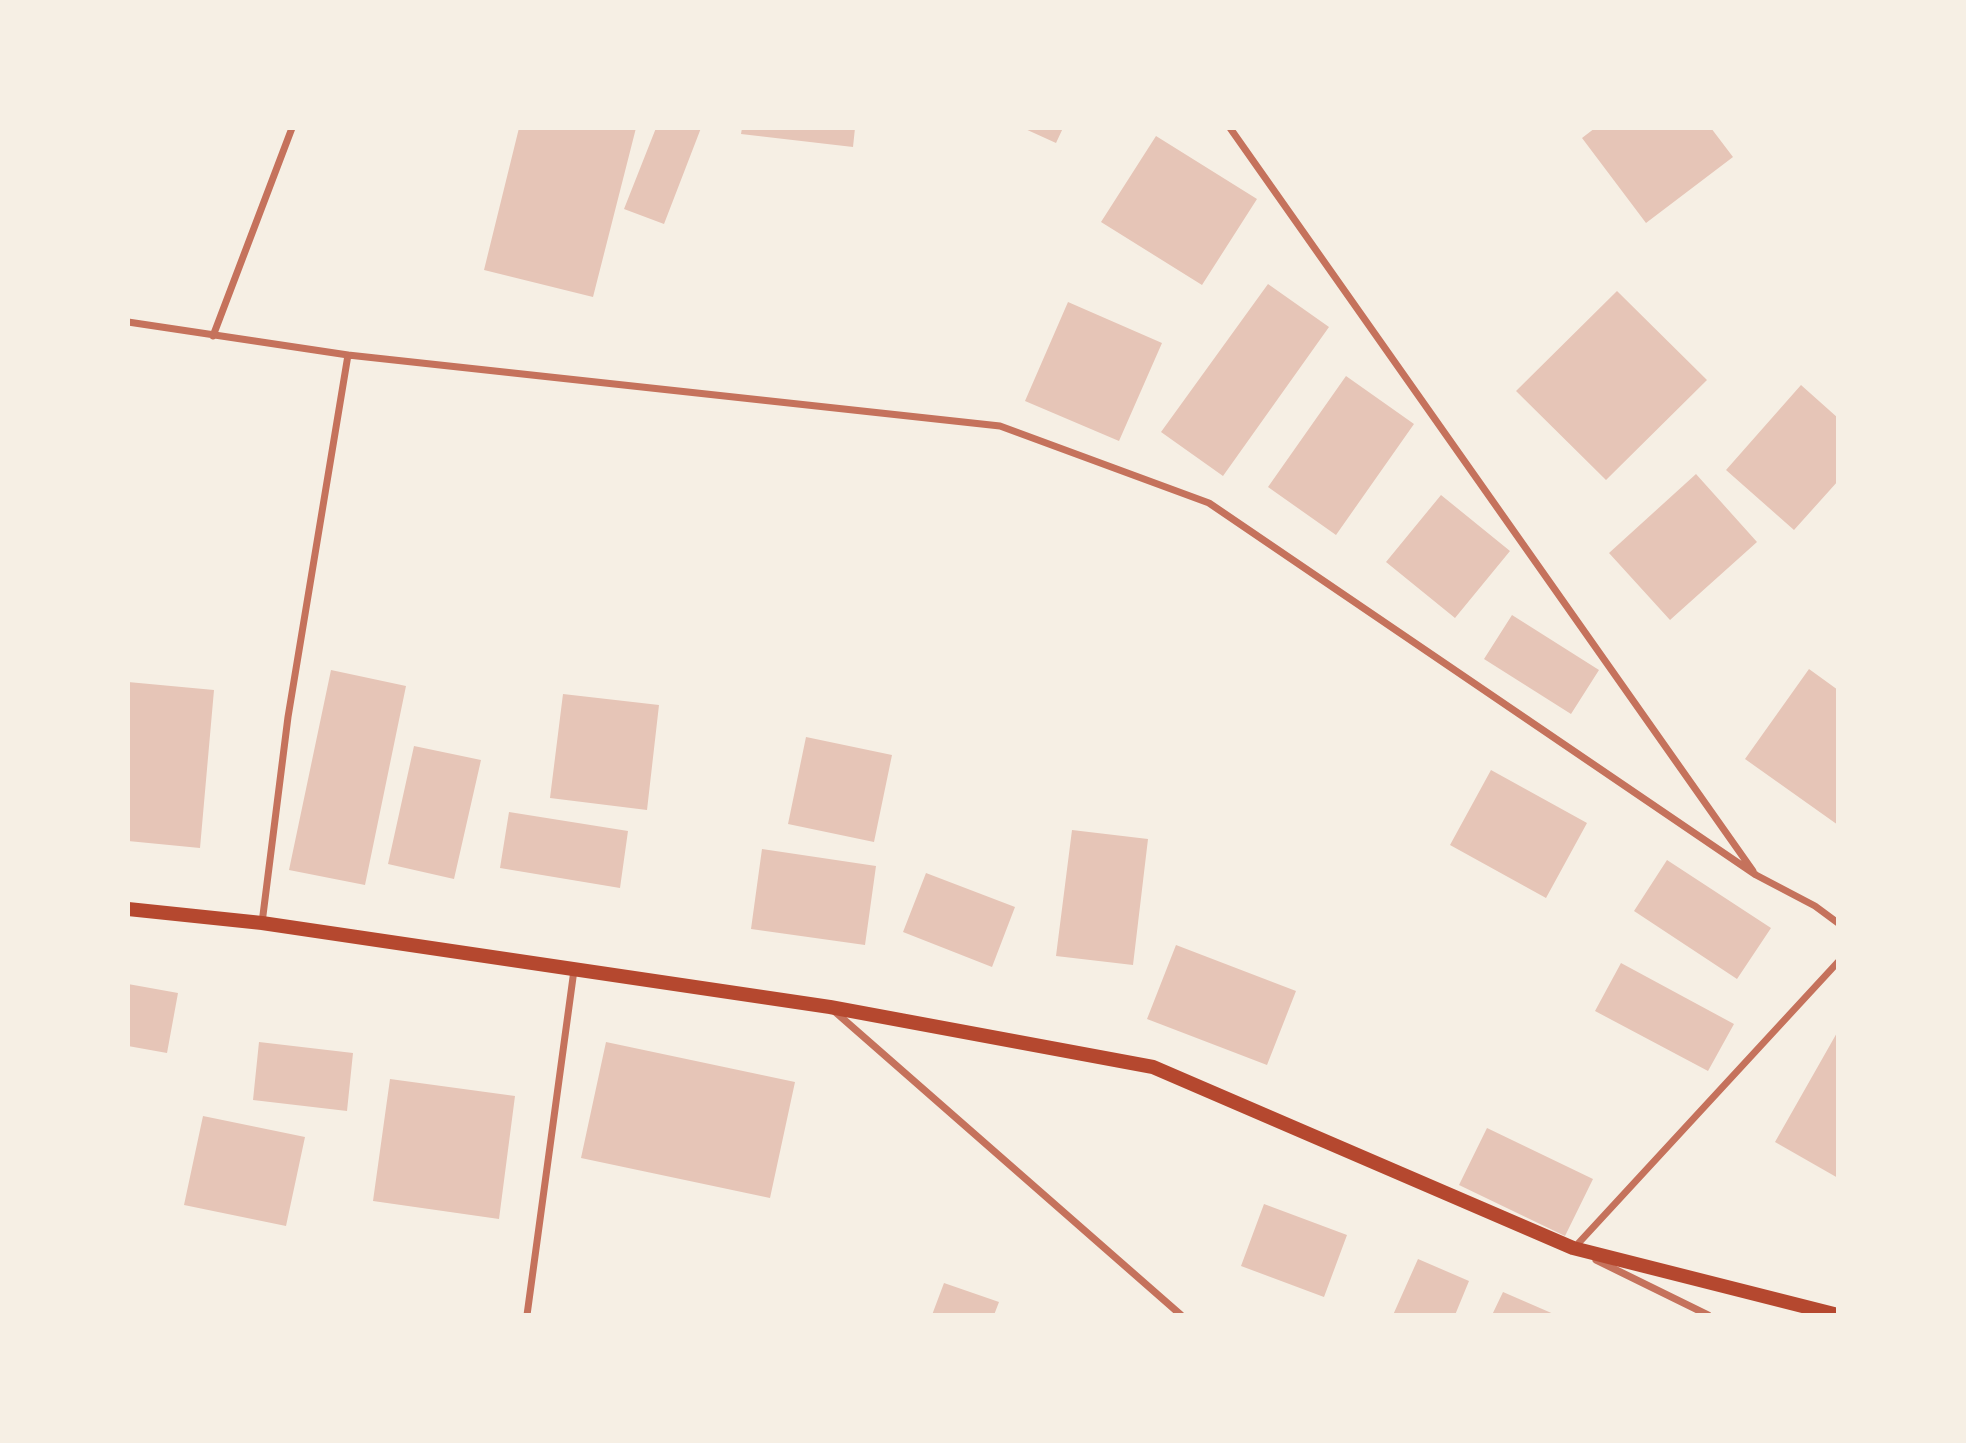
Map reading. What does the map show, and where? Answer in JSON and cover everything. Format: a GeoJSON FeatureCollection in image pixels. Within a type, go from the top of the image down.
{"type":"FeatureCollection","features":[{"type":"Feature","properties":{"kind":"main road"},"geometry":{"type":"LineString","coordinates":[[128,909],[262,923],[830,1007],[1153,1068],[1573,1248],[1838,1315]]}},
{"type":"Feature","properties":{"kind":"street"},"geometry":{"type":"LineString","coordinates":[[213,336],[292,128]]}},
{"type":"Feature","properties":{"kind":"street"},"geometry":{"type":"LineString","coordinates":[[1230,128],[1755,875]]}},
{"type":"Feature","properties":{"kind":"street"},"geometry":{"type":"LineString","coordinates":[[128,322],[348,355],[1000,426],[1209,503],[1755,875],[1815,906],[1838,923]]}},
{"type":"Feature","properties":{"kind":"street"},"geometry":{"type":"LineString","coordinates":[[262,923],[288,717],[348,355]]}},
{"type":"Feature","properties":{"kind":"street"},"geometry":{"type":"LineString","coordinates":[[1708,1315],[1573,1248],[1838,962]]}},
{"type":"Feature","properties":{"kind":"street"},"geometry":{"type":"LineString","coordinates":[[527,1315],[574,970]]}},
{"type":"Feature","properties":{"kind":"street"},"geometry":{"type":"LineString","coordinates":[[830,1007],[1181,1315]]}},
{"type":"Feature","properties":{"kind":"building"},"geometry":{"type":"Polygon","coordinates":[[[519,128],[636,128],[593,297],[484,270],[519,128]]]}},
{"type":"Feature","properties":{"kind":"building"},"geometry":{"type":"Polygon","coordinates":[[[656,128],[701,128],[664,224],[624,209],[656,128]]]}},
{"type":"Feature","properties":{"kind":"building"},"geometry":{"type":"Polygon","coordinates":[[[742,128],[855,128],[853,147],[741,134],[742,128]]]}},
{"type":"Feature","properties":{"kind":"building"},"geometry":{"type":"Polygon","coordinates":[[[1023,128],[1063,128],[1056,143],[1023,128]]]}},
{"type":"Feature","properties":{"kind":"building"},"geometry":{"type":"Polygon","coordinates":[[[1595,128],[1711,128],[1733,157],[1646,223],[1582,138],[1595,128]]]}},
{"type":"Feature","properties":{"kind":"building"},"geometry":{"type":"Polygon","coordinates":[[[1156,136],[1257,199],[1202,285],[1101,222],[1156,136]]]}},
{"type":"Feature","properties":{"kind":"building"},"geometry":{"type":"Polygon","coordinates":[[[1268,284],[1329,327],[1223,476],[1161,432],[1268,284]]]}},
{"type":"Feature","properties":{"kind":"building"},"geometry":{"type":"Polygon","coordinates":[[[1617,291],[1707,380],[1606,480],[1516,391],[1617,291]]]}},
{"type":"Feature","properties":{"kind":"building"},"geometry":{"type":"Polygon","coordinates":[[[1068,302],[1162,343],[1119,441],[1025,401],[1068,302]]]}},
{"type":"Feature","properties":{"kind":"building"},"geometry":{"type":"Polygon","coordinates":[[[1346,376],[1414,424],[1336,535],[1268,487],[1346,376]]]}},
{"type":"Feature","properties":{"kind":"building"},"geometry":{"type":"Polygon","coordinates":[[[1801,385],[1838,418],[1838,481],[1794,530],[1726,470],[1801,385]]]}},
{"type":"Feature","properties":{"kind":"building"},"geometry":{"type":"Polygon","coordinates":[[[1696,474],[1757,542],[1670,620],[1609,553],[1696,474]]]}},
{"type":"Feature","properties":{"kind":"building"},"geometry":{"type":"Polygon","coordinates":[[[1441,495],[1510,551],[1455,618],[1386,562],[1441,495]]]}},
{"type":"Feature","properties":{"kind":"building"},"geometry":{"type":"Polygon","coordinates":[[[1512,615],[1599,670],[1571,714],[1484,659],[1512,615]]]}},
{"type":"Feature","properties":{"kind":"building"},"geometry":{"type":"Polygon","coordinates":[[[1809,669],[1838,690],[1838,825],[1745,759],[1809,669]]]}},
{"type":"Feature","properties":{"kind":"building"},"geometry":{"type":"Polygon","coordinates":[[[331,670],[406,686],[365,885],[289,870],[331,670]]]}},
{"type":"Feature","properties":{"kind":"building"},"geometry":{"type":"Polygon","coordinates":[[[128,682],[214,690],[200,848],[128,841],[128,682]]]}},
{"type":"Feature","properties":{"kind":"building"},"geometry":{"type":"Polygon","coordinates":[[[563,694],[659,705],[647,810],[550,798],[563,694]]]}},
{"type":"Feature","properties":{"kind":"building"},"geometry":{"type":"Polygon","coordinates":[[[806,737],[892,755],[874,842],[788,824],[806,737]]]}},
{"type":"Feature","properties":{"kind":"building"},"geometry":{"type":"Polygon","coordinates":[[[414,746],[481,760],[454,879],[388,864],[414,746]]]}},
{"type":"Feature","properties":{"kind":"building"},"geometry":{"type":"Polygon","coordinates":[[[1491,770],[1587,823],[1546,898],[1450,845],[1491,770]]]}},
{"type":"Feature","properties":{"kind":"building"},"geometry":{"type":"Polygon","coordinates":[[[509,812],[628,831],[620,888],[500,868],[509,812]]]}},
{"type":"Feature","properties":{"kind":"building"},"geometry":{"type":"Polygon","coordinates":[[[1072,830],[1148,839],[1133,965],[1056,956],[1072,830]]]}},
{"type":"Feature","properties":{"kind":"building"},"geometry":{"type":"Polygon","coordinates":[[[762,849],[876,866],[865,945],[751,929],[762,849]]]}},
{"type":"Feature","properties":{"kind":"building"},"geometry":{"type":"Polygon","coordinates":[[[1667,860],[1771,928],[1737,979],[1634,911],[1667,860]]]}},
{"type":"Feature","properties":{"kind":"building"},"geometry":{"type":"Polygon","coordinates":[[[926,873],[1015,907],[992,967],[903,932],[926,873]]]}},
{"type":"Feature","properties":{"kind":"building"},"geometry":{"type":"Polygon","coordinates":[[[1176,945],[1296,991],[1267,1065],[1147,1019],[1176,945]]]}},
{"type":"Feature","properties":{"kind":"building"},"geometry":{"type":"Polygon","coordinates":[[[1621,963],[1734,1024],[1708,1071],[1595,1011],[1621,963]]]}},
{"type":"Feature","properties":{"kind":"building"},"geometry":{"type":"Polygon","coordinates":[[[128,984],[178,993],[167,1053],[128,1046],[128,984]]]}},
{"type":"Feature","properties":{"kind":"building"},"geometry":{"type":"Polygon","coordinates":[[[1838,1031],[1838,1178],[1775,1142],[1838,1031]]]}},
{"type":"Feature","properties":{"kind":"building"},"geometry":{"type":"Polygon","coordinates":[[[259,1042],[353,1053],[347,1111],[253,1100],[259,1042]]]}},
{"type":"Feature","properties":{"kind":"building"},"geometry":{"type":"Polygon","coordinates":[[[606,1042],[795,1082],[770,1198],[581,1158],[606,1042]]]}},
{"type":"Feature","properties":{"kind":"building"},"geometry":{"type":"Polygon","coordinates":[[[390,1079],[515,1096],[499,1219],[373,1201],[390,1079]]]}},
{"type":"Feature","properties":{"kind":"building"},"geometry":{"type":"Polygon","coordinates":[[[203,1116],[305,1137],[286,1226],[184,1205],[203,1116]]]}},
{"type":"Feature","properties":{"kind":"building"},"geometry":{"type":"Polygon","coordinates":[[[1487,1128],[1593,1179],[1565,1236],[1459,1185],[1487,1128]]]}},
{"type":"Feature","properties":{"kind":"building"},"geometry":{"type":"Polygon","coordinates":[[[1264,1204],[1347,1235],[1324,1297],[1241,1266],[1264,1204]]]}},
{"type":"Feature","properties":{"kind":"building"},"geometry":{"type":"Polygon","coordinates":[[[1418,1259],[1469,1281],[1455,1315],[1393,1315],[1418,1259]]]}},
{"type":"Feature","properties":{"kind":"building"},"geometry":{"type":"Polygon","coordinates":[[[944,1283],[999,1302],[994,1315],[932,1315],[944,1283]]]}},
{"type":"Feature","properties":{"kind":"building"},"geometry":{"type":"Polygon","coordinates":[[[1503,1292],[1556,1315],[1492,1315],[1503,1292]]]}}]}
